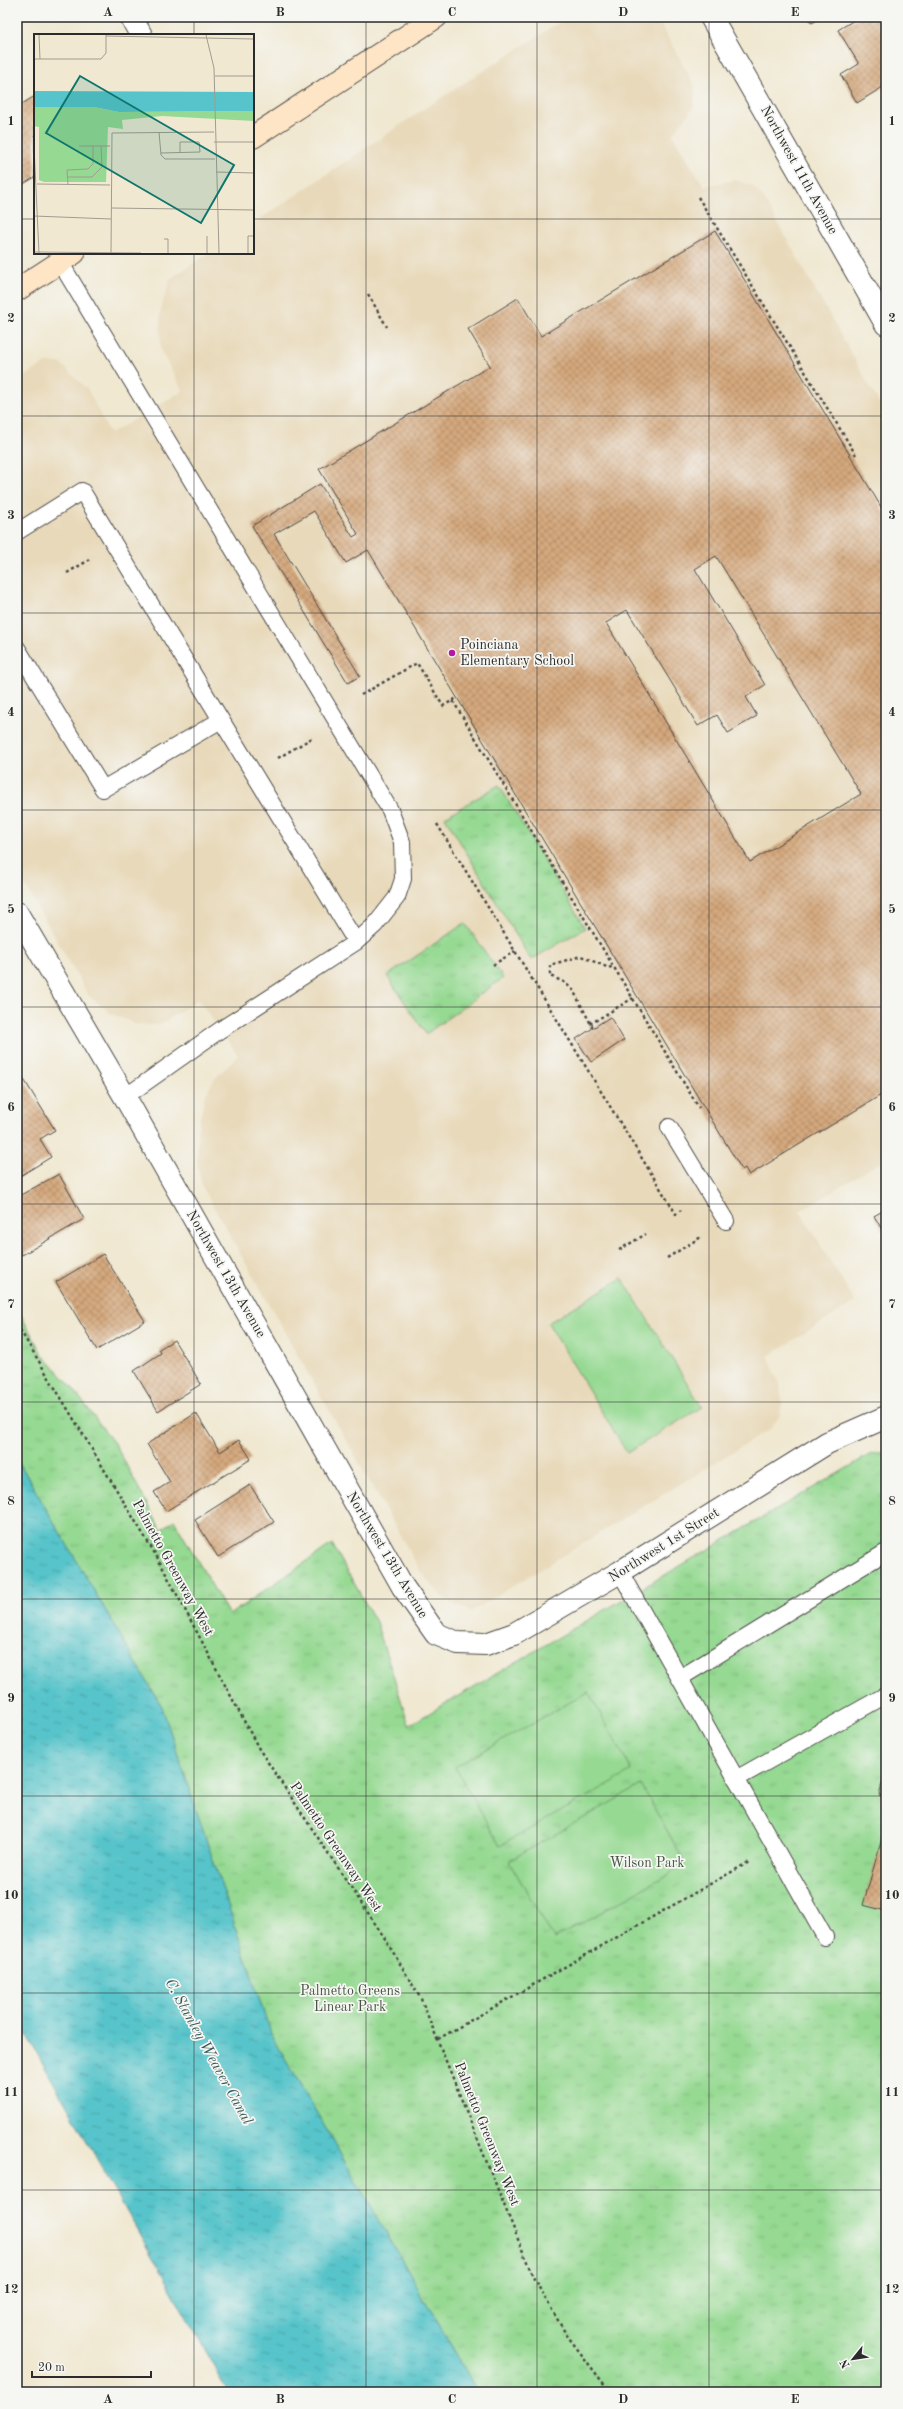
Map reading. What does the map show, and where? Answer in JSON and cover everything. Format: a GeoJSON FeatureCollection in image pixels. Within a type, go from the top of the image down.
{"type":"FeatureCollection","features":[{"type":"Feature","properties":{"kind":"street"},"geometry":{"type":"LineString","coordinates":[[131,17],[140,34]]}},
{"type":"Feature","properties":{"kind":"street"},"geometry":{"type":"LineString","coordinates":[[254,136],[436,17]]}},
{"type":"Feature","properties":{"kind":"street","name":"Northwest 11th Avenue"},"geometry":{"type":"LineString","coordinates":[[712,17],[886,324]]}},
{"type":"Feature","properties":{"kind":"street"},"geometry":{"type":"LineString","coordinates":[[17,290],[67,258]]}},
{"type":"Feature","properties":{"kind":"street","name":"Northwest 13th Avenue"},"geometry":{"type":"LineString","coordinates":[[17,913],[125,1097],[403,1587],[436,1634]]}},
{"type":"Feature","properties":{"kind":"street","name":"Northwest 1st Street"},"geometry":{"type":"LineString","coordinates":[[436,1634],[458,1643],[486,1644],[514,1634],[620,1572],[827,1443],[886,1417]]}},
{"type":"Feature","properties":{"kind":"lane"},"geometry":{"type":"LineString","coordinates":[[67,258],[390,810],[402,842],[403,879],[397,897],[375,925],[356,942],[220,1030],[125,1097]]}},
{"type":"Feature","properties":{"kind":"lane"},"geometry":{"type":"LineString","coordinates":[[17,532],[82,491],[356,942]]}},
{"type":"Feature","properties":{"kind":"lane"},"geometry":{"type":"LineString","coordinates":[[17,648],[103,789],[221,720]]}},
{"type":"Feature","properties":{"kind":"lane"},"geometry":{"type":"LineString","coordinates":[[669,1127],[726,1221]]}},
{"type":"Feature","properties":{"kind":"lane"},"geometry":{"type":"LineString","coordinates":[[680,1678],[886,1552]]}},
{"type":"Feature","properties":{"kind":"lane"},"geometry":{"type":"LineString","coordinates":[[620,1572],[825,1937]]}},
{"type":"Feature","properties":{"kind":"lane"},"geometry":{"type":"LineString","coordinates":[[736,1779],[886,1695]]}},
{"type":"Feature","properties":{"kind":"path"},"geometry":{"type":"LineString","coordinates":[[698,196],[856,455]]}},
{"type":"Feature","properties":{"kind":"path"},"geometry":{"type":"LineString","coordinates":[[368,294],[387,327]]}},
{"type":"Feature","properties":{"kind":"path"},"geometry":{"type":"LineString","coordinates":[[67,573],[93,557]]}},
{"type":"Feature","properties":{"kind":"path"},"geometry":{"type":"LineString","coordinates":[[361,695],[417,663],[443,706],[457,698]]}},
{"type":"Feature","properties":{"kind":"path"},"geometry":{"type":"LineString","coordinates":[[453,700],[699,1108]]}},
{"type":"Feature","properties":{"kind":"path"},"geometry":{"type":"LineString","coordinates":[[275,760],[317,735]]}},
{"type":"Feature","properties":{"kind":"path"},"geometry":{"type":"LineString","coordinates":[[437,824],[676,1214],[681,1210]]}},
{"type":"Feature","properties":{"kind":"path"},"geometry":{"type":"LineString","coordinates":[[493,965],[515,951]]}},
{"type":"Feature","properties":{"kind":"path"},"geometry":{"type":"LineString","coordinates":[[593,1028],[573,990],[564,982],[550,976],[550,966],[581,956],[601,966],[609,968],[613,966]]}},
{"type":"Feature","properties":{"kind":"path"},"geometry":{"type":"LineString","coordinates":[[590,1024],[633,998]]}},
{"type":"Feature","properties":{"kind":"path"},"geometry":{"type":"LineString","coordinates":[[619,1250],[646,1234]]}},
{"type":"Feature","properties":{"kind":"path"},"geometry":{"type":"LineString","coordinates":[[667,1258],[699,1238]]}},
{"type":"Feature","properties":{"kind":"path","name":"Palmetto Greenway West"},"geometry":{"type":"LineString","coordinates":[[17,1325],[157,1556],[259,1749],[384,1936],[421,1999],[534,2279],[566,2334],[610,2392]]}},
{"type":"Feature","properties":{"kind":"path"},"geometry":{"type":"LineString","coordinates":[[438,2039],[748,1863],[770,1840]]}},
{"type":"Feature","properties":{"kind":"shaded area","name":"Poinciana Elementary School"},"geometry":{"type":"Polygon","coordinates":[[[568,17],[656,17],[695,86],[694,107],[672,135],[704,186],[735,180],[753,186],[764,199],[886,415],[886,1159],[800,1211],[855,1302],[768,1356],[780,1385],[782,1403],[779,1417],[770,1429],[472,1611],[455,1606],[441,1596],[421,1572],[202,1186],[197,1162],[198,1128],[205,1096],[214,1080],[238,1055],[198,999],[160,1025],[135,1024],[112,1014],[89,996],[17,872],[17,381],[46,363],[60,363],[87,389],[110,434],[183,391],[161,351],[160,313],[170,279],[208,254],[254,254],[254,223],[427,107],[568,17]]]}},
{"type":"Feature","properties":{"kind":"green space"},"geometry":{"type":"Polygon","coordinates":[[[499,785],[585,928],[531,960],[445,817],[499,785]]]}},
{"type":"Feature","properties":{"kind":"green space"},"geometry":{"type":"Polygon","coordinates":[[[465,923],[503,978],[426,1034],[387,976],[465,923]]]}},
{"type":"Feature","properties":{"kind":"green space"},"geometry":{"type":"Polygon","coordinates":[[[622,1278],[702,1407],[627,1453],[548,1323],[622,1278]]]}},
{"type":"Feature","properties":{"kind":"green space","name":"Wilson Park"},"geometry":{"type":"Polygon","coordinates":[[[17,1308],[42,1354],[71,1386],[116,1446],[161,1530],[174,1520],[229,1615],[332,1544],[376,1622],[409,1725],[871,1454],[886,1452],[886,2392],[478,2392],[271,2034],[162,1707],[17,1459],[17,1308]]]}},
{"type":"Feature","properties":{"kind":"green space"},"geometry":{"type":"Polygon","coordinates":[[[588,1692],[632,1771],[500,1846],[455,1767],[588,1692]]]}},
{"type":"Feature","properties":{"kind":"green space"},"geometry":{"type":"Polygon","coordinates":[[[641,1785],[686,1864],[554,1939],[509,1861],[641,1785]]]}},
{"type":"Feature","properties":{"kind":"water","name":"C. Stanley Weaver Canal"},"geometry":{"type":"Polygon","coordinates":[[[17,1459],[162,1707],[271,2034],[478,2392],[229,2392],[17,2018],[17,1459]]]}},
{"type":"Feature","properties":{"kind":"building"},"geometry":{"type":"Polygon","coordinates":[[[808,17],[822,17],[812,23],[808,17]]]}},
{"type":"Feature","properties":{"kind":"building"},"geometry":{"type":"Polygon","coordinates":[[[859,17],[886,17],[886,85],[857,103],[841,75],[859,64],[838,30],[859,17]]]}},
{"type":"Feature","properties":{"kind":"building"},"geometry":{"type":"Polygon","coordinates":[[[34,97],[34,178],[17,188],[17,107],[34,97]]]}},
{"type":"Feature","properties":{"kind":"building"},"geometry":{"type":"Polygon","coordinates":[[[715,231],[886,515],[886,1092],[749,1175],[745,1168],[742,1170],[368,550],[346,563],[314,511],[274,534],[360,676],[348,683],[252,526],[320,484],[353,537],[358,534],[319,469],[490,366],[468,329],[518,298],[541,336],[715,231]],[[716,556],[695,569],[765,685],[746,697],[757,716],[728,733],[717,715],[698,726],[627,610],[606,623],[750,862],[861,794],[716,556]]]}},
{"type":"Feature","properties":{"kind":"building"},"geometry":{"type":"Polygon","coordinates":[[[610,1017],[624,1040],[591,1062],[576,1039],[610,1017]]]}},
{"type":"Feature","properties":{"kind":"building"},"geometry":{"type":"Polygon","coordinates":[[[23,1078],[55,1130],[40,1139],[51,1157],[17,1178],[17,1082],[23,1078]]]}},
{"type":"Feature","properties":{"kind":"building"},"geometry":{"type":"Polygon","coordinates":[[[59,1174],[84,1219],[22,1255],[17,1246],[17,1197],[59,1174]]]}},
{"type":"Feature","properties":{"kind":"building"},"geometry":{"type":"Polygon","coordinates":[[[886,1209],[886,1236],[874,1216],[886,1209]]]}},
{"type":"Feature","properties":{"kind":"building"},"geometry":{"type":"Polygon","coordinates":[[[103,1254],[145,1321],[97,1350],[56,1282],[103,1254]]]}},
{"type":"Feature","properties":{"kind":"building"},"geometry":{"type":"Polygon","coordinates":[[[174,1340],[201,1384],[158,1411],[134,1371],[161,1353],[159,1349],[174,1340]]]}},
{"type":"Feature","properties":{"kind":"building"},"geometry":{"type":"Polygon","coordinates":[[[196,1413],[220,1452],[239,1440],[251,1459],[166,1511],[154,1492],[170,1482],[147,1444],[196,1413]]]}},
{"type":"Feature","properties":{"kind":"building"},"geometry":{"type":"Polygon","coordinates":[[[250,1485],[274,1522],[218,1557],[195,1520],[250,1485]]]}},
{"type":"Feature","properties":{"kind":"building"},"geometry":{"type":"Polygon","coordinates":[[[886,1769],[886,1797],[879,1795],[886,1769]]]}},
{"type":"Feature","properties":{"kind":"building"},"geometry":{"type":"Polygon","coordinates":[[[886,1824],[886,1911],[863,1905],[886,1824]]]}},
{"type":"Feature","properties":{"kind":"place","name":"Poinciana Elementary School"},"geometry":{"type":"Point","coordinates":[452,653]}},
{"type":"Feature","properties":{"kind":"park label","name":"Palmetto Greens Linear Park"},"geometry":{"type":"Point","coordinates":[350,2000]}}]}
